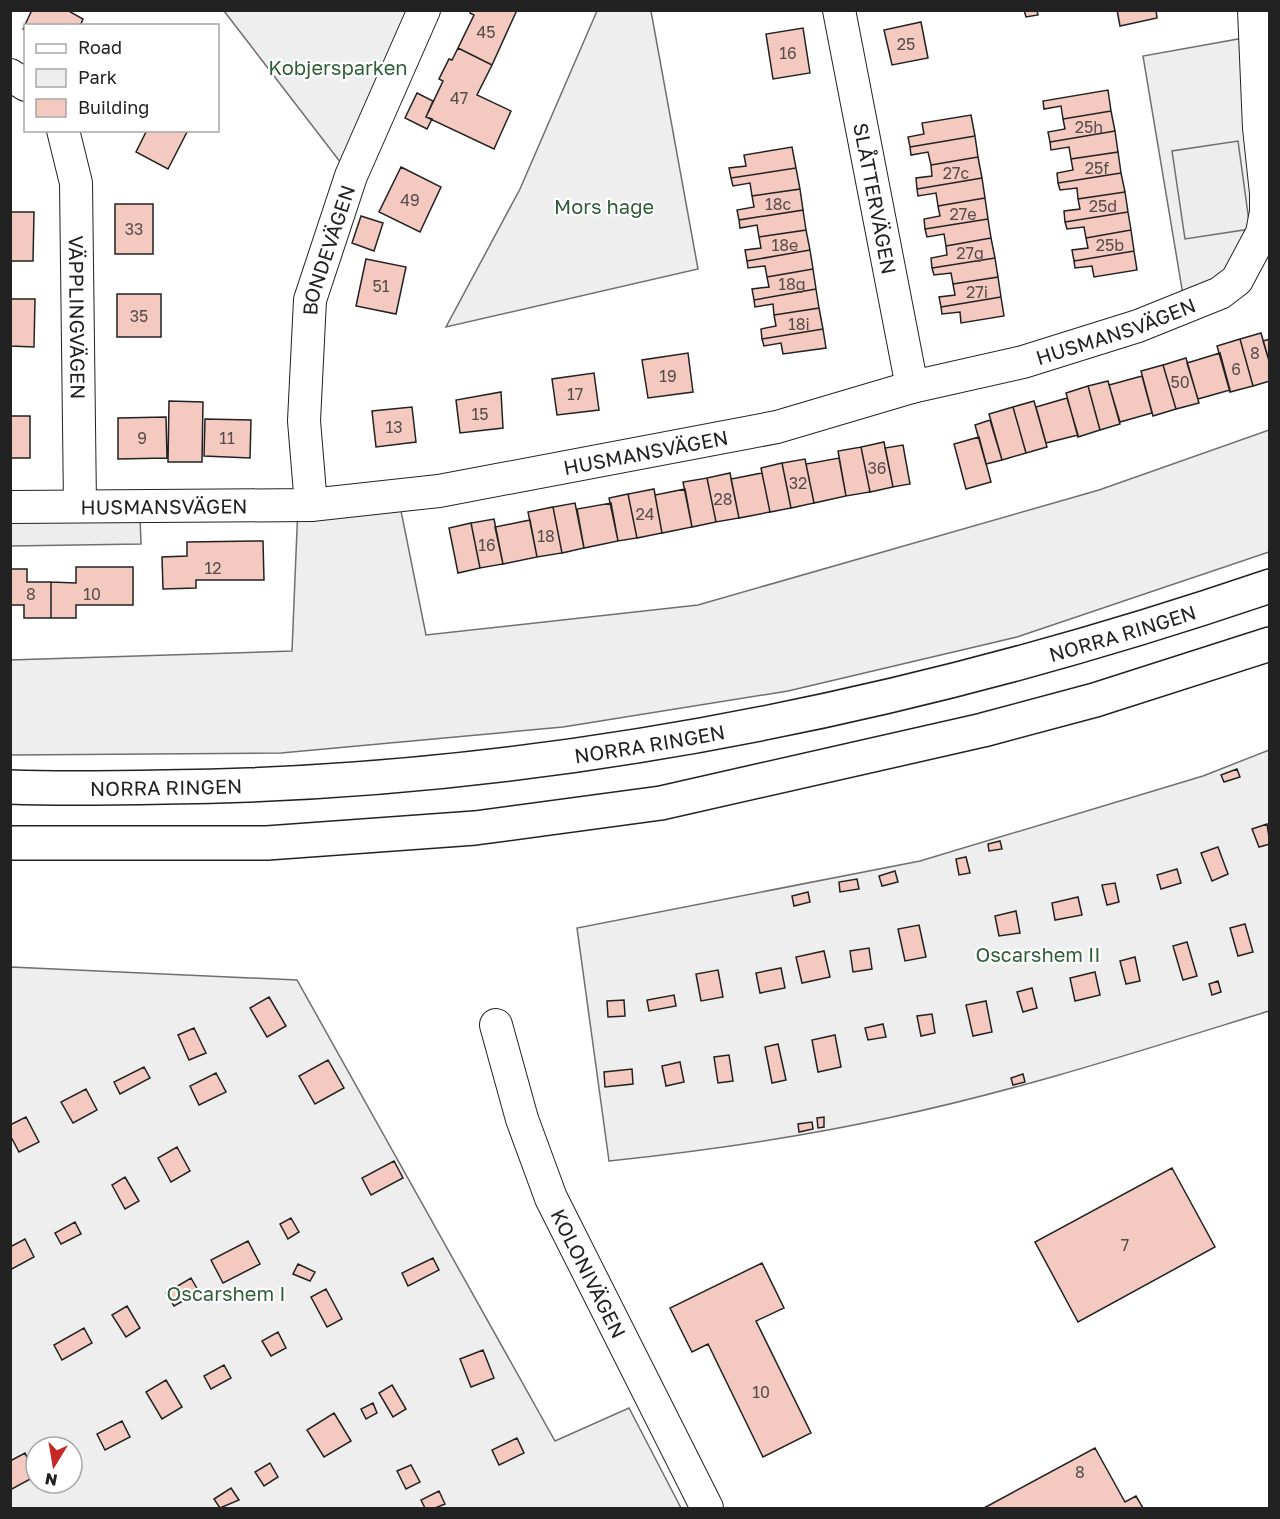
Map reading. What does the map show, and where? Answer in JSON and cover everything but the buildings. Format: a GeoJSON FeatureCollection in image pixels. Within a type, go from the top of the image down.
{"type":"FeatureCollection","features":[{"type":"Feature","properties":{"kind":"main road","name":"NORRA RINGEN"},"geometry":{"type":"LineString","coordinates":[[10,787],[265,786],[474,770],[657,745],[833,711],[1047,657],[1159,624],[1269,586]]}},
{"type":"Feature","properties":{"kind":"main road"},"geometry":{"type":"LineString","coordinates":[[10,843],[267,843],[475,828],[661,802],[983,730],[1095,700],[1269,644]]}},
{"type":"Feature","properties":{"kind":"street","name":"BONDEVÄGEN"},"geometry":{"type":"LineString","coordinates":[[311,505],[304,422],[310,300],[351,176],[424,10]]}},
{"type":"Feature","properties":{"kind":"street","name":"SLÅTTERVÄGEN"},"geometry":{"type":"LineString","coordinates":[[839,10],[912,387]]}},
{"type":"Feature","properties":{"kind":"street","name":"HUSMANSVÄGEN"},"geometry":{"type":"LineString","coordinates":[[10,507],[311,505],[439,491],[777,427],[912,387],[1023,362],[1138,326],[1220,293],[1237,280],[1262,233],[1266,212],[1254,10]]}},
{"type":"Feature","properties":{"kind":"street"},"geometry":{"type":"LineString","coordinates":[[10,75],[24,84]]}},
{"type":"Feature","properties":{"kind":"street","name":"VÄPPLINGVÄGEN"},"geometry":{"type":"LineString","coordinates":[[63,132],[76,183],[80,505]]}},
{"type":"Feature","properties":{"kind":"street","name":"KOLONIVÄGEN"},"geometry":{"type":"LineString","coordinates":[[496,1026],[522,1119],[551,1198],[707,1509]]}},
{"type":"Feature","properties":{"kind":"green space","name":"Kobjersparken"},"geometry":{"type":"Polygon","coordinates":[[[224,11],[424,11],[351,176],[224,11]]]}},
{"type":"Feature","properties":{"kind":"green space","name":"Mors hage"},"geometry":{"type":"Polygon","coordinates":[[[597,11],[651,11],[698,269],[446,327],[520,189],[597,11]]]}},
{"type":"Feature","properties":{"kind":"green space"},"geometry":{"type":"Polygon","coordinates":[[[1255,36],[1257,247],[1185,307],[1143,56],[1255,36]]]}},
{"type":"Feature","properties":{"kind":"green space"},"geometry":{"type":"Polygon","coordinates":[[[1269,430],[1269,552],[1017,637],[788,691],[563,727],[281,753],[11,755],[10,660],[292,651],[298,505],[398,496],[426,635],[698,605],[1099,490],[1269,430]]]}},
{"type":"Feature","properties":{"kind":"green space","name":"Oscarshem II"},"geometry":{"type":"Polygon","coordinates":[[[1269,750],[1269,1011],[1080,1069],[936,1107],[784,1138],[609,1161],[577,928],[920,861],[1203,776],[1269,750]]]}},
{"type":"Feature","properties":{"kind":"green space","name":"Oscarshem I"},"geometry":{"type":"Polygon","coordinates":[[[11,967],[297,980],[555,1441],[629,1408],[681,1508],[11,1508],[11,967]]]}},
{"type":"Feature","properties":{"kind":"shaded area"},"geometry":{"type":"Polygon","coordinates":[[[1238,141],[1250,229],[1185,239],[1172,151],[1238,141]]]}},
{"type":"Feature","properties":{"kind":"shaded area"},"geometry":{"type":"Polygon","coordinates":[[[140,517],[141,544],[11,546],[10,519],[140,517]]]}}]}
